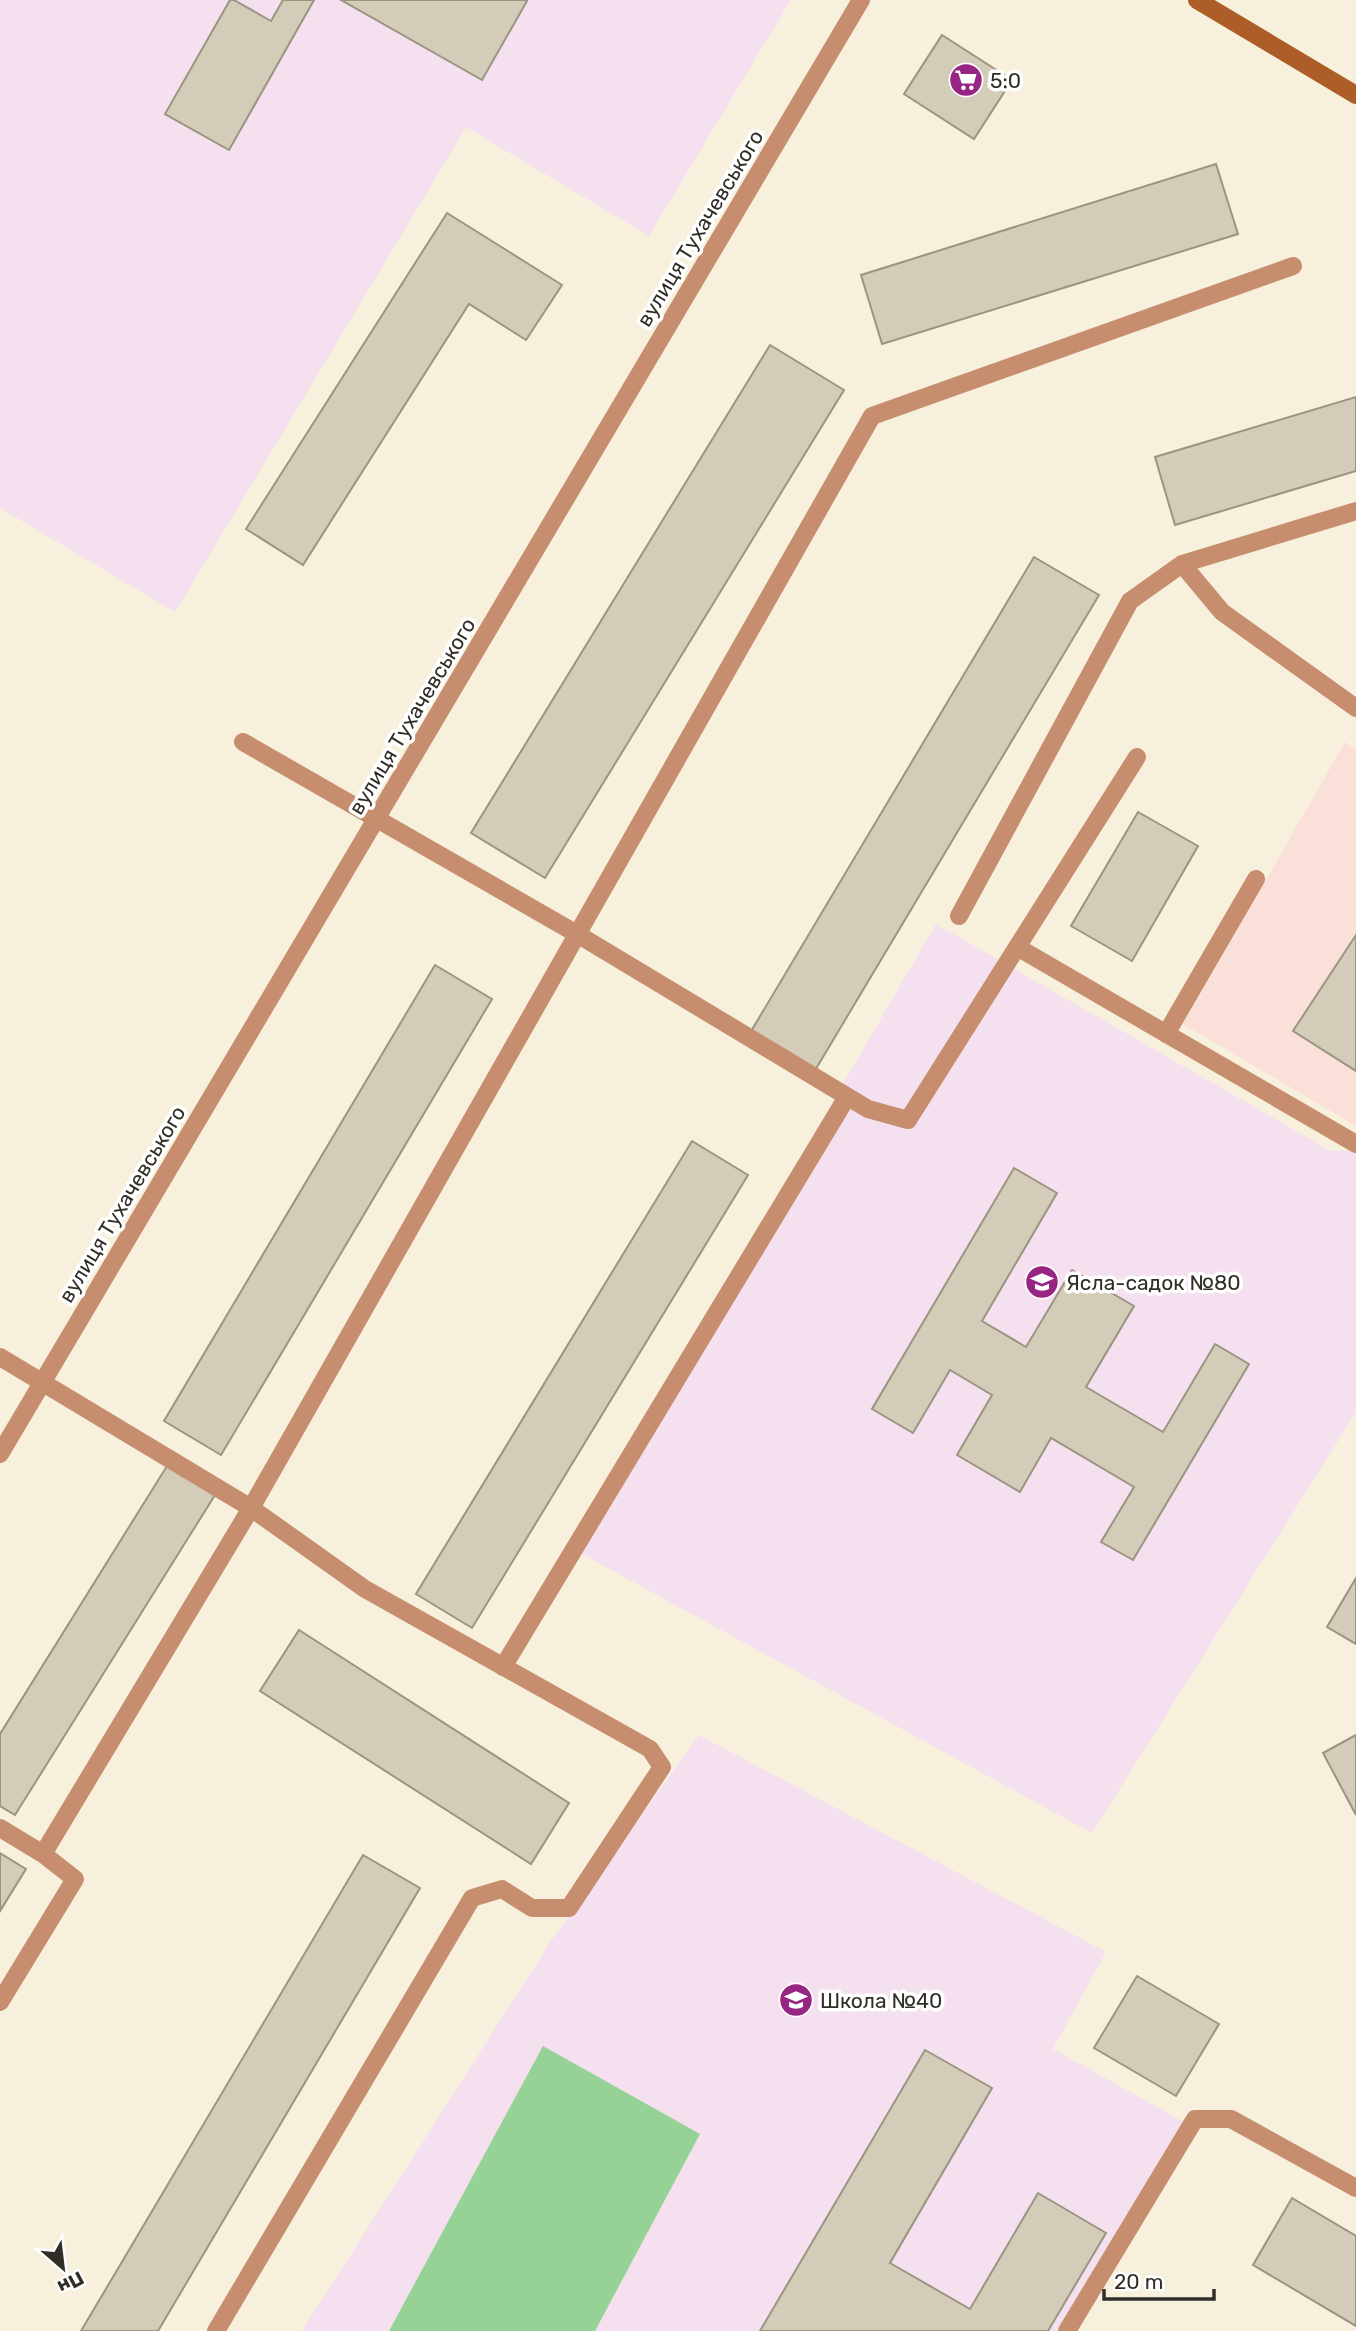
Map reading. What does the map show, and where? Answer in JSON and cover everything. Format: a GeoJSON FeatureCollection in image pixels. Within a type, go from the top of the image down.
{"type":"FeatureCollection","features":[{"type":"Feature","properties":{"kind":"street","name":"вулиця Тухачевського"},"geometry":{"type":"LineString","coordinates":[[0,1454],[860,0]]}},
{"type":"Feature","properties":{"kind":"street"},"geometry":{"type":"LineString","coordinates":[[1197,0],[1356,95]]}},
{"type":"Feature","properties":{"kind":"street"},"geometry":{"type":"LineString","coordinates":[[43,1854],[251,1508],[872,416],[1293,265]]}},
{"type":"Feature","properties":{"kind":"street"},"geometry":{"type":"LineString","coordinates":[[959,916],[1130,601],[1182,564],[1356,511]]}},
{"type":"Feature","properties":{"kind":"street"},"geometry":{"type":"LineString","coordinates":[[1182,564],[1222,612],[1356,708]]}},
{"type":"Feature","properties":{"kind":"street"},"geometry":{"type":"LineString","coordinates":[[243,742],[577,934],[867,1109],[908,1120],[1136,757]]}},
{"type":"Feature","properties":{"kind":"street"},"geometry":{"type":"LineString","coordinates":[[1166,1034],[1256,878]]}},
{"type":"Feature","properties":{"kind":"street"},"geometry":{"type":"LineString","coordinates":[[1017,947],[1356,1144]]}},
{"type":"Feature","properties":{"kind":"street"},"geometry":{"type":"LineString","coordinates":[[503,1667],[847,1097]]}},
{"type":"Feature","properties":{"kind":"street"},"geometry":{"type":"LineString","coordinates":[[0,1357],[251,1508],[365,1589],[650,1749],[662,1767],[569,1908],[532,1908],[502,1889],[472,1898],[216,2331]]}},
{"type":"Feature","properties":{"kind":"street"},"geometry":{"type":"LineString","coordinates":[[0,1828],[43,1854],[75,1879],[0,2002]]}},
{"type":"Feature","properties":{"kind":"street"},"geometry":{"type":"LineString","coordinates":[[1067,2331],[1195,2119],[1231,2119],[1356,2188]]}},
{"type":"Feature","properties":{"kind":"shaded area"},"geometry":{"type":"Polygon","coordinates":[[[0,0],[791,0],[649,236],[466,127],[175,612],[0,508],[0,0]]]}},
{"type":"Feature","properties":{"kind":"shaded area"},"geometry":{"type":"Polygon","coordinates":[[[1345,742],[1356,749],[1356,1126],[1183,1024],[1345,742]]]}},
{"type":"Feature","properties":{"kind":"shaded area","name":"Ясла-садок №80"},"geometry":{"type":"Polygon","coordinates":[[[936,924],[1331,1151],[1356,1150],[1356,1412],[1092,1833],[573,1549],[936,924]]]}},
{"type":"Feature","properties":{"kind":"shaded area","name":"Школа №40"},"geometry":{"type":"Polygon","coordinates":[[[699,1735],[1106,1952],[1053,2049],[1184,2122],[1056,2331],[302,2331],[551,1941],[699,1735]]]}},
{"type":"Feature","properties":{"kind":"green space"},"geometry":{"type":"Polygon","coordinates":[[[543,2046],[700,2134],[595,2331],[389,2331],[543,2046]]]}},
{"type":"Feature","properties":{"kind":"building"},"geometry":{"type":"Polygon","coordinates":[[[230,0],[271,21],[283,0],[314,0],[229,150],[165,114],[230,0]]]}},
{"type":"Feature","properties":{"kind":"building"},"geometry":{"type":"Polygon","coordinates":[[[341,0],[525,0],[527,1],[482,80],[341,0]]]}},
{"type":"Feature","properties":{"kind":"building"},"geometry":{"type":"Polygon","coordinates":[[[942,35],[1012,80],[974,139],[904,94],[942,35]]]}},
{"type":"Feature","properties":{"kind":"building"},"geometry":{"type":"Polygon","coordinates":[[[1216,164],[1238,234],[882,344],[861,275],[1216,164]]]}},
{"type":"Feature","properties":{"kind":"building"},"geometry":{"type":"Polygon","coordinates":[[[447,213],[562,285],[526,340],[469,304],[303,565],[246,529],[447,213]]]}},
{"type":"Feature","properties":{"kind":"building"},"geometry":{"type":"Polygon","coordinates":[[[770,345],[844,390],[545,878],[471,833],[770,345]]]}},
{"type":"Feature","properties":{"kind":"building"},"geometry":{"type":"Polygon","coordinates":[[[1356,397],[1356,471],[1175,525],[1155,457],[1356,397]]]}},
{"type":"Feature","properties":{"kind":"building"},"geometry":{"type":"Polygon","coordinates":[[[1034,557],[1099,595],[814,1072],[750,1033],[1034,557]]]}},
{"type":"Feature","properties":{"kind":"building"},"geometry":{"type":"Polygon","coordinates":[[[1138,812],[1198,846],[1132,961],[1071,926],[1138,812]]]}},
{"type":"Feature","properties":{"kind":"building"},"geometry":{"type":"Polygon","coordinates":[[[1356,935],[1356,1071],[1293,1031],[1356,935]]]}},
{"type":"Feature","properties":{"kind":"building"},"geometry":{"type":"Polygon","coordinates":[[[435,965],[492,999],[221,1455],[164,1421],[435,965]]]}},
{"type":"Feature","properties":{"kind":"building"},"geometry":{"type":"Polygon","coordinates":[[[692,1141],[748,1175],[472,1628],[416,1594],[692,1141]]]}},
{"type":"Feature","properties":{"kind":"building"},"geometry":{"type":"Polygon","coordinates":[[[1014,1168],[1057,1193],[982,1321],[1026,1347],[1072,1270],[1134,1306],[1086,1387],[1163,1432],[1215,1344],[1249,1364],[1133,1560],[1101,1542],[1134,1487],[1051,1438],[1020,1492],[957,1455],[992,1395],[950,1370],[913,1433],[872,1409],[1014,1168]]]}},
{"type":"Feature","properties":{"kind":"building"},"geometry":{"type":"Polygon","coordinates":[[[167,1466],[215,1495],[15,1815],[0,1806],[0,1734],[167,1466]]]}},
{"type":"Feature","properties":{"kind":"building"},"geometry":{"type":"Polygon","coordinates":[[[1356,1578],[1356,1644],[1327,1627],[1356,1578]]]}},
{"type":"Feature","properties":{"kind":"building"},"geometry":{"type":"Polygon","coordinates":[[[299,1630],[569,1803],[531,1864],[260,1691],[299,1630]]]}},
{"type":"Feature","properties":{"kind":"building"},"geometry":{"type":"Polygon","coordinates":[[[1356,1735],[1356,1815],[1323,1753],[1356,1735]]]}},
{"type":"Feature","properties":{"kind":"building"},"geometry":{"type":"Polygon","coordinates":[[[0,1853],[26,1869],[0,1911],[0,1853]]]}},
{"type":"Feature","properties":{"kind":"building"},"geometry":{"type":"Polygon","coordinates":[[[363,1855],[420,1888],[158,2331],[81,2331],[363,1855]]]}},
{"type":"Feature","properties":{"kind":"building"},"geometry":{"type":"Polygon","coordinates":[[[1137,1976],[1219,2024],[1176,2096],[1094,2048],[1137,1976]]]}},
{"type":"Feature","properties":{"kind":"building"},"geometry":{"type":"Polygon","coordinates":[[[925,2050],[992,2088],[890,2263],[970,2309],[1038,2193],[1106,2233],[1048,2331],[760,2331],[925,2050]]]}},
{"type":"Feature","properties":{"kind":"building"},"geometry":{"type":"Polygon","coordinates":[[[1292,2198],[1356,2236],[1356,2326],[1253,2265],[1292,2198]]]}},
{"type":"Feature","properties":{"kind":"place","name":"5:0"},"geometry":{"type":"Point","coordinates":[966,80]}},
{"type":"Feature","properties":{"kind":"place","name":"Ясла-садок №80"},"geometry":{"type":"Point","coordinates":[1042,1282]}},
{"type":"Feature","properties":{"kind":"place","name":"Школа №40"},"geometry":{"type":"Point","coordinates":[796,2000]}}]}
